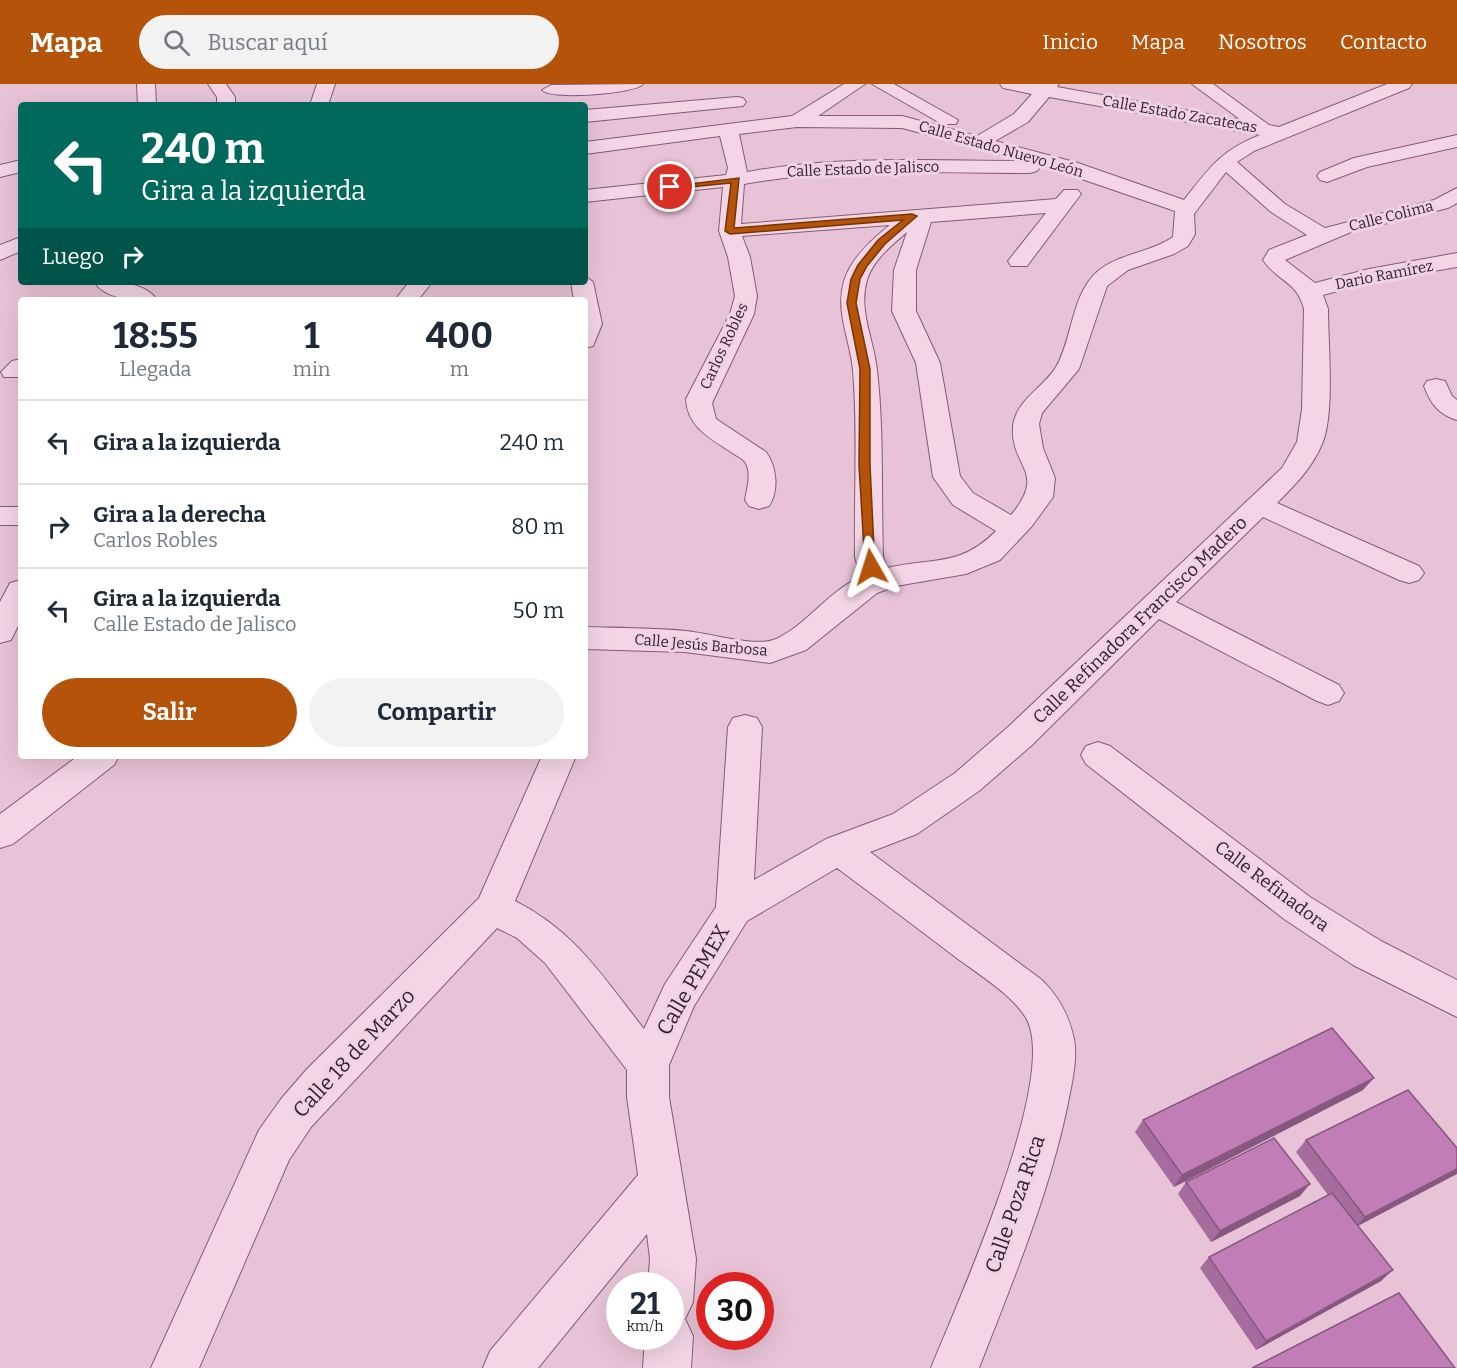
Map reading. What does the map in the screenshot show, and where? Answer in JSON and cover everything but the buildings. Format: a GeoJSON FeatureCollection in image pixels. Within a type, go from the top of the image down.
{"type":"FeatureCollection","features":[{"type":"Feature","properties":{"kind":"street"},"geometry":{"type":"LineString","coordinates":[[146,84],[147,102]]}},
{"type":"Feature","properties":{"kind":"street"},"geometry":{"type":"LineString","coordinates":[[217,84],[226,97],[226,102]]}},
{"type":"Feature","properties":{"kind":"street"},"geometry":{"type":"LineString","coordinates":[[540,102],[554,87],[601,88],[634,84]]}},
{"type":"Feature","properties":{"kind":"street"},"geometry":{"type":"LineString","coordinates":[[797,121],[835,91],[856,84]]}},
{"type":"Feature","properties":{"kind":"street"},"geometry":{"type":"LineString","coordinates":[[881,84],[983,140],[1021,118],[1048,87]]}},
{"type":"Feature","properties":{"kind":"street","name":"Calle Estado Zacatecas"},"geometry":{"type":"LineString","coordinates":[[1009,84],[1048,87],[1273,131]]}},
{"type":"Feature","properties":{"kind":"street"},"geometry":{"type":"LineString","coordinates":[[1187,208],[1237,172],[1247,147],[1273,131],[1404,84]]}},
{"type":"Feature","properties":{"kind":"street"},"geometry":{"type":"LineString","coordinates":[[321,102],[332,85]]}},
{"type":"Feature","properties":{"kind":"street"},"geometry":{"type":"LineString","coordinates":[[1206,85],[1273,131]]}},
{"type":"Feature","properties":{"kind":"street"},"geometry":{"type":"LineString","coordinates":[[588,116],[735,93]]}},
{"type":"Feature","properties":{"kind":"street","name":"Carlos Robles"},"geometry":{"type":"LineString","coordinates":[[735,93],[738,168],[732,194],[730,231],[746,296],[742,314],[699,399],[699,408],[701,417],[707,424],[757,458],[762,473],[759,500]]}},
{"type":"Feature","properties":{"kind":"street","name":"Calle Estado Nuevo León"},"geometry":{"type":"LineString","coordinates":[[588,148],[797,121],[902,122],[983,140],[1187,208]]}},
{"type":"Feature","properties":{"kind":"street"},"geometry":{"type":"LineString","coordinates":[[1326,176],[1361,162],[1457,141]]}},
{"type":"Feature","properties":{"kind":"street"},"geometry":{"type":"LineString","coordinates":[[0,171],[18,167]]}},
{"type":"Feature","properties":{"kind":"street","name":"Calle Estado de Jalisco"},"geometry":{"type":"LineString","coordinates":[[588,196],[736,180],[789,170],[836,167],[1078,170]]}},
{"type":"Feature","properties":{"kind":"street"},"geometry":{"type":"LineString","coordinates":[[1019,261],[1063,205],[1078,170]]}},
{"type":"Feature","properties":{"kind":"street"},"geometry":{"type":"LineString","coordinates":[[1237,172],[1278,208],[1323,236]]}},
{"type":"Feature","properties":{"kind":"street","name":"Calle Colima"},"geometry":{"type":"LineString","coordinates":[[1323,236],[1441,204],[1457,194]]}},
{"type":"Feature","properties":{"kind":"street"},"geometry":{"type":"LineString","coordinates":[[730,231],[1063,205]]}},
{"type":"Feature","properties":{"kind":"street","name":"Calle Jesús Barbosa"},"geometry":{"type":"LineString","coordinates":[[588,638],[661,639],[771,652],[795,643],[851,595],[877,580],[913,572],[948,570],[973,563],[995,549],[1039,498],[1043,483],[1025,438],[1026,419],[1030,411],[1067,369],[1097,284],[1122,264],[1157,253],[1182,240],[1185,235],[1184,213],[1187,208]]}},
{"type":"Feature","properties":{"kind":"street"},"geometry":{"type":"LineString","coordinates":[[918,216],[905,270],[904,311],[928,363],[947,477],[963,499],[1013,528]]}},
{"type":"Feature","properties":{"kind":"street"},"geometry":{"type":"LineString","coordinates":[[877,580],[869,557],[865,465],[865,369],[852,303],[856,279],[862,265],[882,242],[918,216]]}},
{"type":"Feature","properties":{"kind":"street"},"geometry":{"type":"LineString","coordinates":[[1311,291],[1274,260],[1280,253],[1323,236]]}},
{"type":"Feature","properties":{"kind":"street"},"geometry":{"type":"LineString","coordinates":[[0,253],[18,244]]}},
{"type":"Feature","properties":{"kind":"street","name":"Dario Ramírez"},"geometry":{"type":"LineString","coordinates":[[1311,291],[1369,276],[1457,261]]}},
{"type":"Feature","properties":{"kind":"street"},"geometry":{"type":"LineString","coordinates":[[408,297],[418,285]]}},
{"type":"Feature","properties":{"kind":"street"},"geometry":{"type":"LineString","coordinates":[[108,290],[135,297]]}},
{"type":"Feature","properties":{"kind":"street","name":"Calle Refinadora Francisco Madero"},"geometry":{"type":"LineString","coordinates":[[734,910],[839,849],[905,824],[967,782],[1020,736],[1293,472],[1310,442],[1315,409],[1316,309],[1311,291]]}},
{"type":"Feature","properties":{"kind":"street"},"geometry":{"type":"LineString","coordinates":[[588,314],[590,324],[588,331]]}},
{"type":"Feature","properties":{"kind":"street"},"geometry":{"type":"LineString","coordinates":[[1436,386],[1441,400],[1457,412]]}},
{"type":"Feature","properties":{"kind":"street"},"geometry":{"type":"LineString","coordinates":[[1259,505],[1409,573]]}},
{"type":"Feature","properties":{"kind":"street"},"geometry":{"type":"LineString","coordinates":[[0,516],[18,516]]}},
{"type":"Feature","properties":{"kind":"street"},"geometry":{"type":"LineString","coordinates":[[0,632],[18,596]]}},
{"type":"Feature","properties":{"kind":"street"},"geometry":{"type":"LineString","coordinates":[[1157,605],[1328,693]]}},
{"type":"Feature","properties":{"kind":"street","name":"Calle PEMEX"},"geometry":{"type":"LineString","coordinates":[[672,1272],[673,1259],[648,1097],[648,1065],[679,996],[734,910],[745,727]]}},
{"type":"Feature","properties":{"kind":"street","name":"Calle Refinadora"},"geometry":{"type":"LineString","coordinates":[[1098,755],[1297,908],[1366,953],[1457,999]]}},
{"type":"Feature","properties":{"kind":"street"},"geometry":{"type":"LineString","coordinates":[[0,834],[98,759]]}},
{"type":"Feature","properties":{"kind":"street","name":"Calle 18 de Marzo"},"geometry":{"type":"LineString","coordinates":[[175,1368],[256,1181],[274,1145],[296,1113],[322,1083],[493,908],[558,759]]}},
{"type":"Feature","properties":{"kind":"street","name":"Calle Poza Rica"},"geometry":{"type":"LineString","coordinates":[[839,849],[1006,973],[1046,1013],[1055,1031],[1047,1106],[1030,1172],[955,1368]]}},
{"type":"Feature","properties":{"kind":"street"},"geometry":{"type":"LineString","coordinates":[[493,908],[530,927],[559,951],[648,1065]]}},
{"type":"Feature","properties":{"kind":"street"},"geometry":{"type":"LineString","coordinates":[[507,1368],[661,1182]]}},
{"type":"Feature","properties":{"kind":"street"},"geometry":{"type":"LineString","coordinates":[[667,1368],[668,1350]]}},
{"type":"Feature","properties":{"kind":"route"},"geometry":{"type":"LineString","coordinates":[[670,187],[736,180],[732,194],[730,231],[912,216],[892,232],[862,265],[856,279],[852,303],[865,369],[865,465],[871,567]]}}]}
